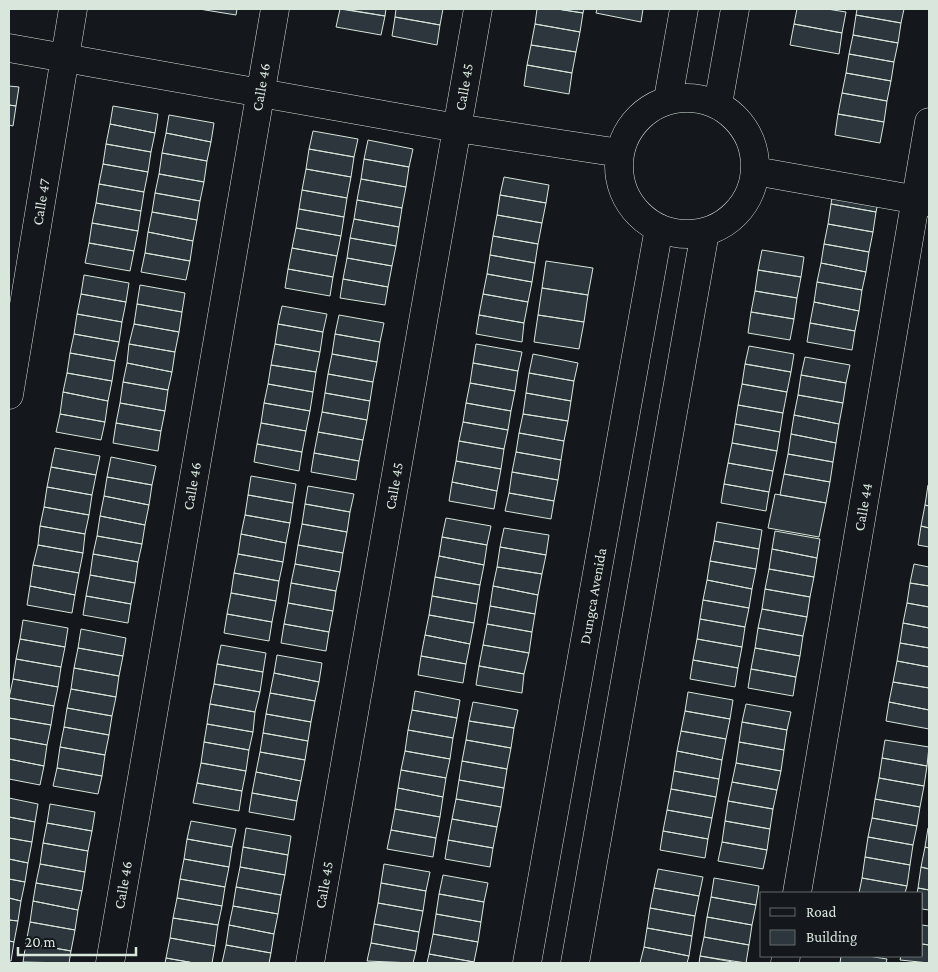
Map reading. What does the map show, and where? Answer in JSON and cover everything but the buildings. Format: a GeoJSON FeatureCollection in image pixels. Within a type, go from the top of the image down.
{"type":"FeatureCollection","features":[{"type":"Feature","properties":{"kind":"street","name":"Calle 47"},"geometry":{"type":"LineString","coordinates":[[9,395],[74,9]]}},
{"type":"Feature","properties":{"kind":"street","name":"Calle 46"},"geometry":{"type":"LineString","coordinates":[[110,963],[275,9]]}},
{"type":"Feature","properties":{"kind":"street","name":"Calle 45"},"geometry":{"type":"LineString","coordinates":[[310,963],[478,9]]}},
{"type":"Feature","properties":{"kind":"street"},"geometry":{"type":"LineString","coordinates":[[668,99],[684,9]]}},
{"type":"Feature","properties":{"kind":"street"},"geometry":{"type":"LineString","coordinates":[[718,104],[736,9]]}},
{"type":"Feature","properties":{"kind":"street"},"geometry":{"type":"LineString","coordinates":[[9,48],[457,128],[620,153]]}},
{"type":"Feature","properties":{"kind":"street"},"geometry":{"type":"LineString","coordinates":[[694,97],[718,104],[740,122],[753,147],[755,171],[746,201],[728,221],[705,232],[682,234],[659,228],[640,216],[626,198],[619,176],[620,153],[625,135],[636,119],[651,107],[668,99],[694,97]]}},
{"type":"Feature","properties":{"kind":"street","name":"Calle 44"},"geometry":{"type":"LineString","coordinates":[[797,892],[923,200],[929,122]]}},
{"type":"Feature","properties":{"kind":"street"},"geometry":{"type":"LineString","coordinates":[[755,171],[923,200]]}},
{"type":"Feature","properties":{"kind":"street","name":"Dungca Avenida"},"geometry":{"type":"LineString","coordinates":[[527,963],[659,228]]}},
{"type":"Feature","properties":{"kind":"street"},"geometry":{"type":"LineString","coordinates":[[575,963],[705,232]]}}]}
